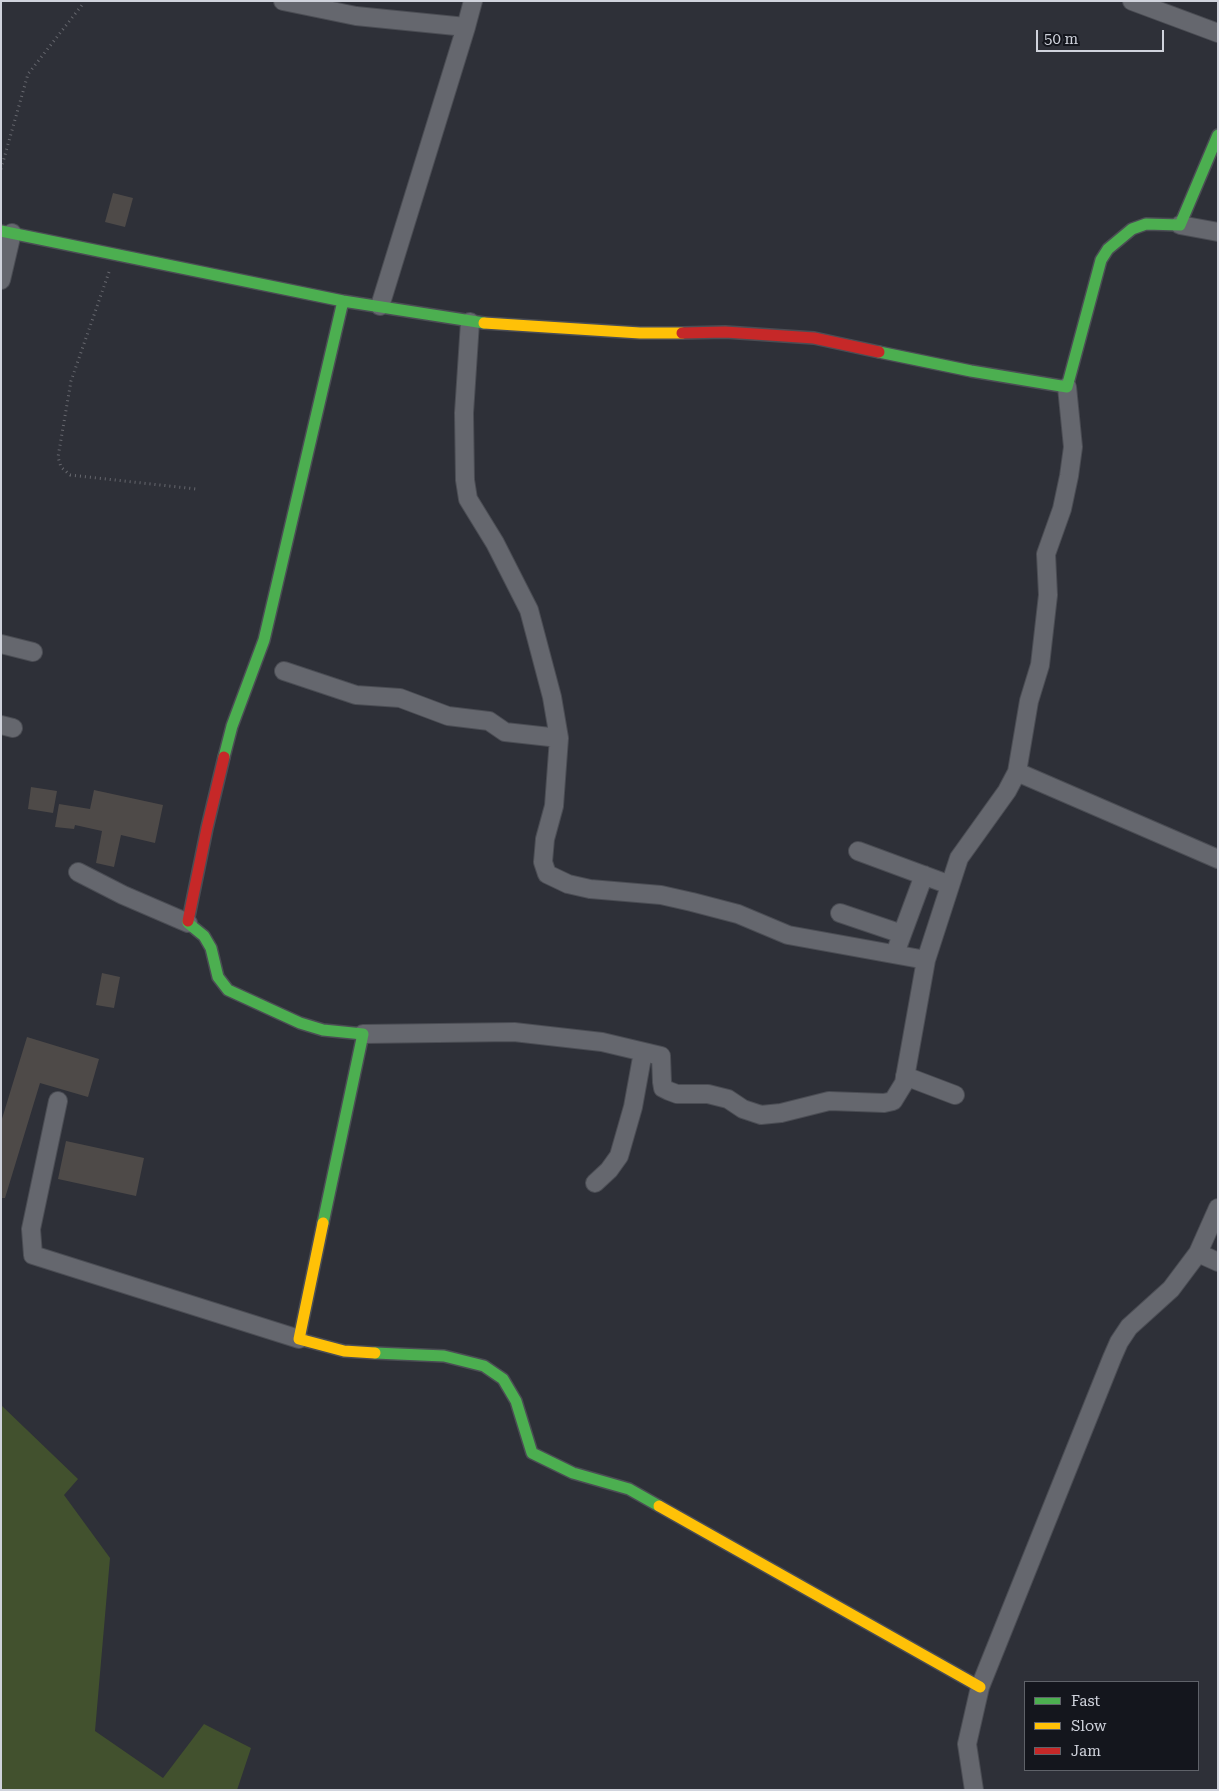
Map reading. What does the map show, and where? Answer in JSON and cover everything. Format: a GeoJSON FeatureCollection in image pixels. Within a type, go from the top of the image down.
{"type":"FeatureCollection","features":[{"type":"Feature","properties":{"kind":"street"},"geometry":{"type":"LineString","coordinates":[[283,1],[356,16],[466,27]]}},
{"type":"Feature","properties":{"kind":"street"},"geometry":{"type":"LineString","coordinates":[[380,306],[473,1]]}},
{"type":"Feature","properties":{"kind":"street"},"geometry":{"type":"LineString","coordinates":[[1132,1],[1218,33]]}},
{"type":"Feature","properties":{"kind":"street"},"geometry":{"type":"LineString","coordinates":[[1180,226],[1218,135]]}},
{"type":"Feature","properties":{"kind":"street"},"geometry":{"type":"LineString","coordinates":[[78,872],[123,895],[188,923],[204,936],[211,948],[218,977],[228,990],[300,1023],[323,1030],[363,1034],[514,1032],[602,1042],[663,1058],[661,1071],[663,1088],[677,1094],[708,1094],[728,1099],[743,1109],[761,1115],[781,1113],[807,1105],[835,1100],[884,1103],[892,1101],[900,1092],[906,1076],[926,960],[960,858],[1002,798],[1017,772],[1029,701],[1040,665],[1048,595],[1046,554],[1062,509],[1069,476],[1072,447],[1067,387],[1101,260],[1108,249],[1132,229],[1146,224],[1180,226],[1218,232]]}},
{"type":"Feature","properties":{"kind":"street"},"geometry":{"type":"LineString","coordinates":[[1,280],[7,232],[343,301],[470,322],[640,333],[725,332],[814,338],[971,371],[1067,387]]}},
{"type":"Feature","properties":{"kind":"street"},"geometry":{"type":"LineString","coordinates":[[188,923],[207,828],[232,726],[264,640],[343,301]]}},
{"type":"Feature","properties":{"kind":"street"},"geometry":{"type":"LineString","coordinates":[[470,322],[464,413],[468,499],[495,543],[529,610],[552,697],[559,738],[554,806],[545,839],[543,862],[547,874],[568,884],[590,889],[661,895],[692,902],[738,914],[788,935],[926,960]]}},
{"type":"Feature","properties":{"kind":"street"},"geometry":{"type":"LineString","coordinates":[[1,644],[32,652]]}},
{"type":"Feature","properties":{"kind":"street"},"geometry":{"type":"LineString","coordinates":[[284,671],[356,694],[400,698],[448,716],[488,721],[505,732],[559,738]]}},
{"type":"Feature","properties":{"kind":"street"},"geometry":{"type":"LineString","coordinates":[[1017,772],[1218,859]]}},
{"type":"Feature","properties":{"kind":"street"},"geometry":{"type":"LineString","coordinates":[[858,851],[950,885]]}},
{"type":"Feature","properties":{"kind":"street"},"geometry":{"type":"LineString","coordinates":[[840,913],[900,941],[924,875]]}},
{"type":"Feature","properties":{"kind":"street"},"geometry":{"type":"LineString","coordinates":[[299,1339],[363,1034]]}},
{"type":"Feature","properties":{"kind":"street"},"geometry":{"type":"LineString","coordinates":[[596,1183],[609,1170],[618,1156],[633,1107],[643,1052]]}},
{"type":"Feature","properties":{"kind":"street"},"geometry":{"type":"LineString","coordinates":[[906,1076],[955,1095]]}},
{"type":"Feature","properties":{"kind":"street"},"geometry":{"type":"LineString","coordinates":[[58,1101],[31,1229],[33,1255],[299,1339],[344,1351],[444,1356],[484,1366],[504,1379],[516,1401],[532,1453],[573,1474],[629,1489],[980,1687]]}},
{"type":"Feature","properties":{"kind":"street"},"geometry":{"type":"LineString","coordinates":[[974,1790],[967,1744],[980,1687],[1119,1342],[1143,1312],[1171,1289],[1198,1253],[1218,1208]]}},
{"type":"Feature","properties":{"kind":"street"},"geometry":{"type":"LineString","coordinates":[[1198,1253],[1218,1262]]}},
{"type":"Feature","properties":{"kind":"path"},"geometry":{"type":"LineString","coordinates":[[1,169],[28,74],[82,5],[83,1]]}},
{"type":"Feature","properties":{"kind":"path"},"geometry":{"type":"LineString","coordinates":[[115,255],[71,381],[58,457],[61,467],[70,475],[196,489]]}},
{"type":"Feature","properties":{"kind":"green space"},"geometry":{"type":"Polygon","coordinates":[[[1,1405],[78,1479],[64,1495],[110,1558],[95,1731],[163,1778],[204,1724],[251,1748],[237,1790],[1,1790],[1,1405]]]}},
{"type":"Feature","properties":{"kind":"building"},"geometry":{"type":"Polygon","coordinates":[[[113,193],[133,198],[125,227],[105,222],[113,193]]]}},
{"type":"Feature","properties":{"kind":"building"},"geometry":{"type":"Polygon","coordinates":[[[31,787],[57,791],[53,813],[28,809],[31,787]]]}},
{"type":"Feature","properties":{"kind":"building"},"geometry":{"type":"Polygon","coordinates":[[[94,790],[163,805],[155,843],[121,835],[114,867],[96,863],[102,831],[75,825],[74,829],[55,827],[59,804],[90,809],[94,790]]]}},
{"type":"Feature","properties":{"kind":"building"},"geometry":{"type":"Polygon","coordinates":[[[102,973],[120,977],[114,1008],[96,1005],[102,973]]]}},
{"type":"Feature","properties":{"kind":"building"},"geometry":{"type":"Polygon","coordinates":[[[27,1037],[99,1059],[88,1097],[40,1083],[5,1198],[1,1198],[1,1122],[27,1037]]]}},
{"type":"Feature","properties":{"kind":"building"},"geometry":{"type":"Polygon","coordinates":[[[66,1141],[144,1158],[136,1196],[58,1179],[66,1141]]]}},
{"type":"Feature","properties":{"kind":"traffic: fast"},"geometry":{"type":"LineString","coordinates":[[879,352],[971,371],[1067,387],[1101,260],[1108,249],[1132,229],[1146,224],[1180,225],[1218,135]]}},
{"type":"Feature","properties":{"kind":"traffic: fast"},"geometry":{"type":"LineString","coordinates":[[1,231],[343,301],[484,323]]}},
{"type":"Feature","properties":{"kind":"traffic: fast"},"geometry":{"type":"LineString","coordinates":[[224,757],[232,726],[264,640],[343,301]]}},
{"type":"Feature","properties":{"kind":"traffic: fast"},"geometry":{"type":"LineString","coordinates":[[188,921],[204,936],[211,948],[218,977],[228,990],[300,1023],[323,1030],[363,1034],[323,1223]]}},
{"type":"Feature","properties":{"kind":"traffic: fast"},"geometry":{"type":"LineString","coordinates":[[375,1353],[444,1356],[484,1366],[503,1379],[516,1401],[532,1453],[573,1473],[629,1489],[659,1506]]}},
{"type":"Feature","properties":{"kind":"traffic: slow"},"geometry":{"type":"LineString","coordinates":[[484,323],[640,333],[682,333]]}},
{"type":"Feature","properties":{"kind":"traffic: slow"},"geometry":{"type":"LineString","coordinates":[[323,1223],[299,1339],[344,1351],[375,1353]]}},
{"type":"Feature","properties":{"kind":"traffic: slow"},"geometry":{"type":"LineString","coordinates":[[659,1506],[980,1687]]}},
{"type":"Feature","properties":{"kind":"traffic: jam"},"geometry":{"type":"LineString","coordinates":[[682,333],[725,332],[814,338],[879,352]]}},
{"type":"Feature","properties":{"kind":"traffic: jam"},"geometry":{"type":"LineString","coordinates":[[188,921],[224,757]]}}]}
